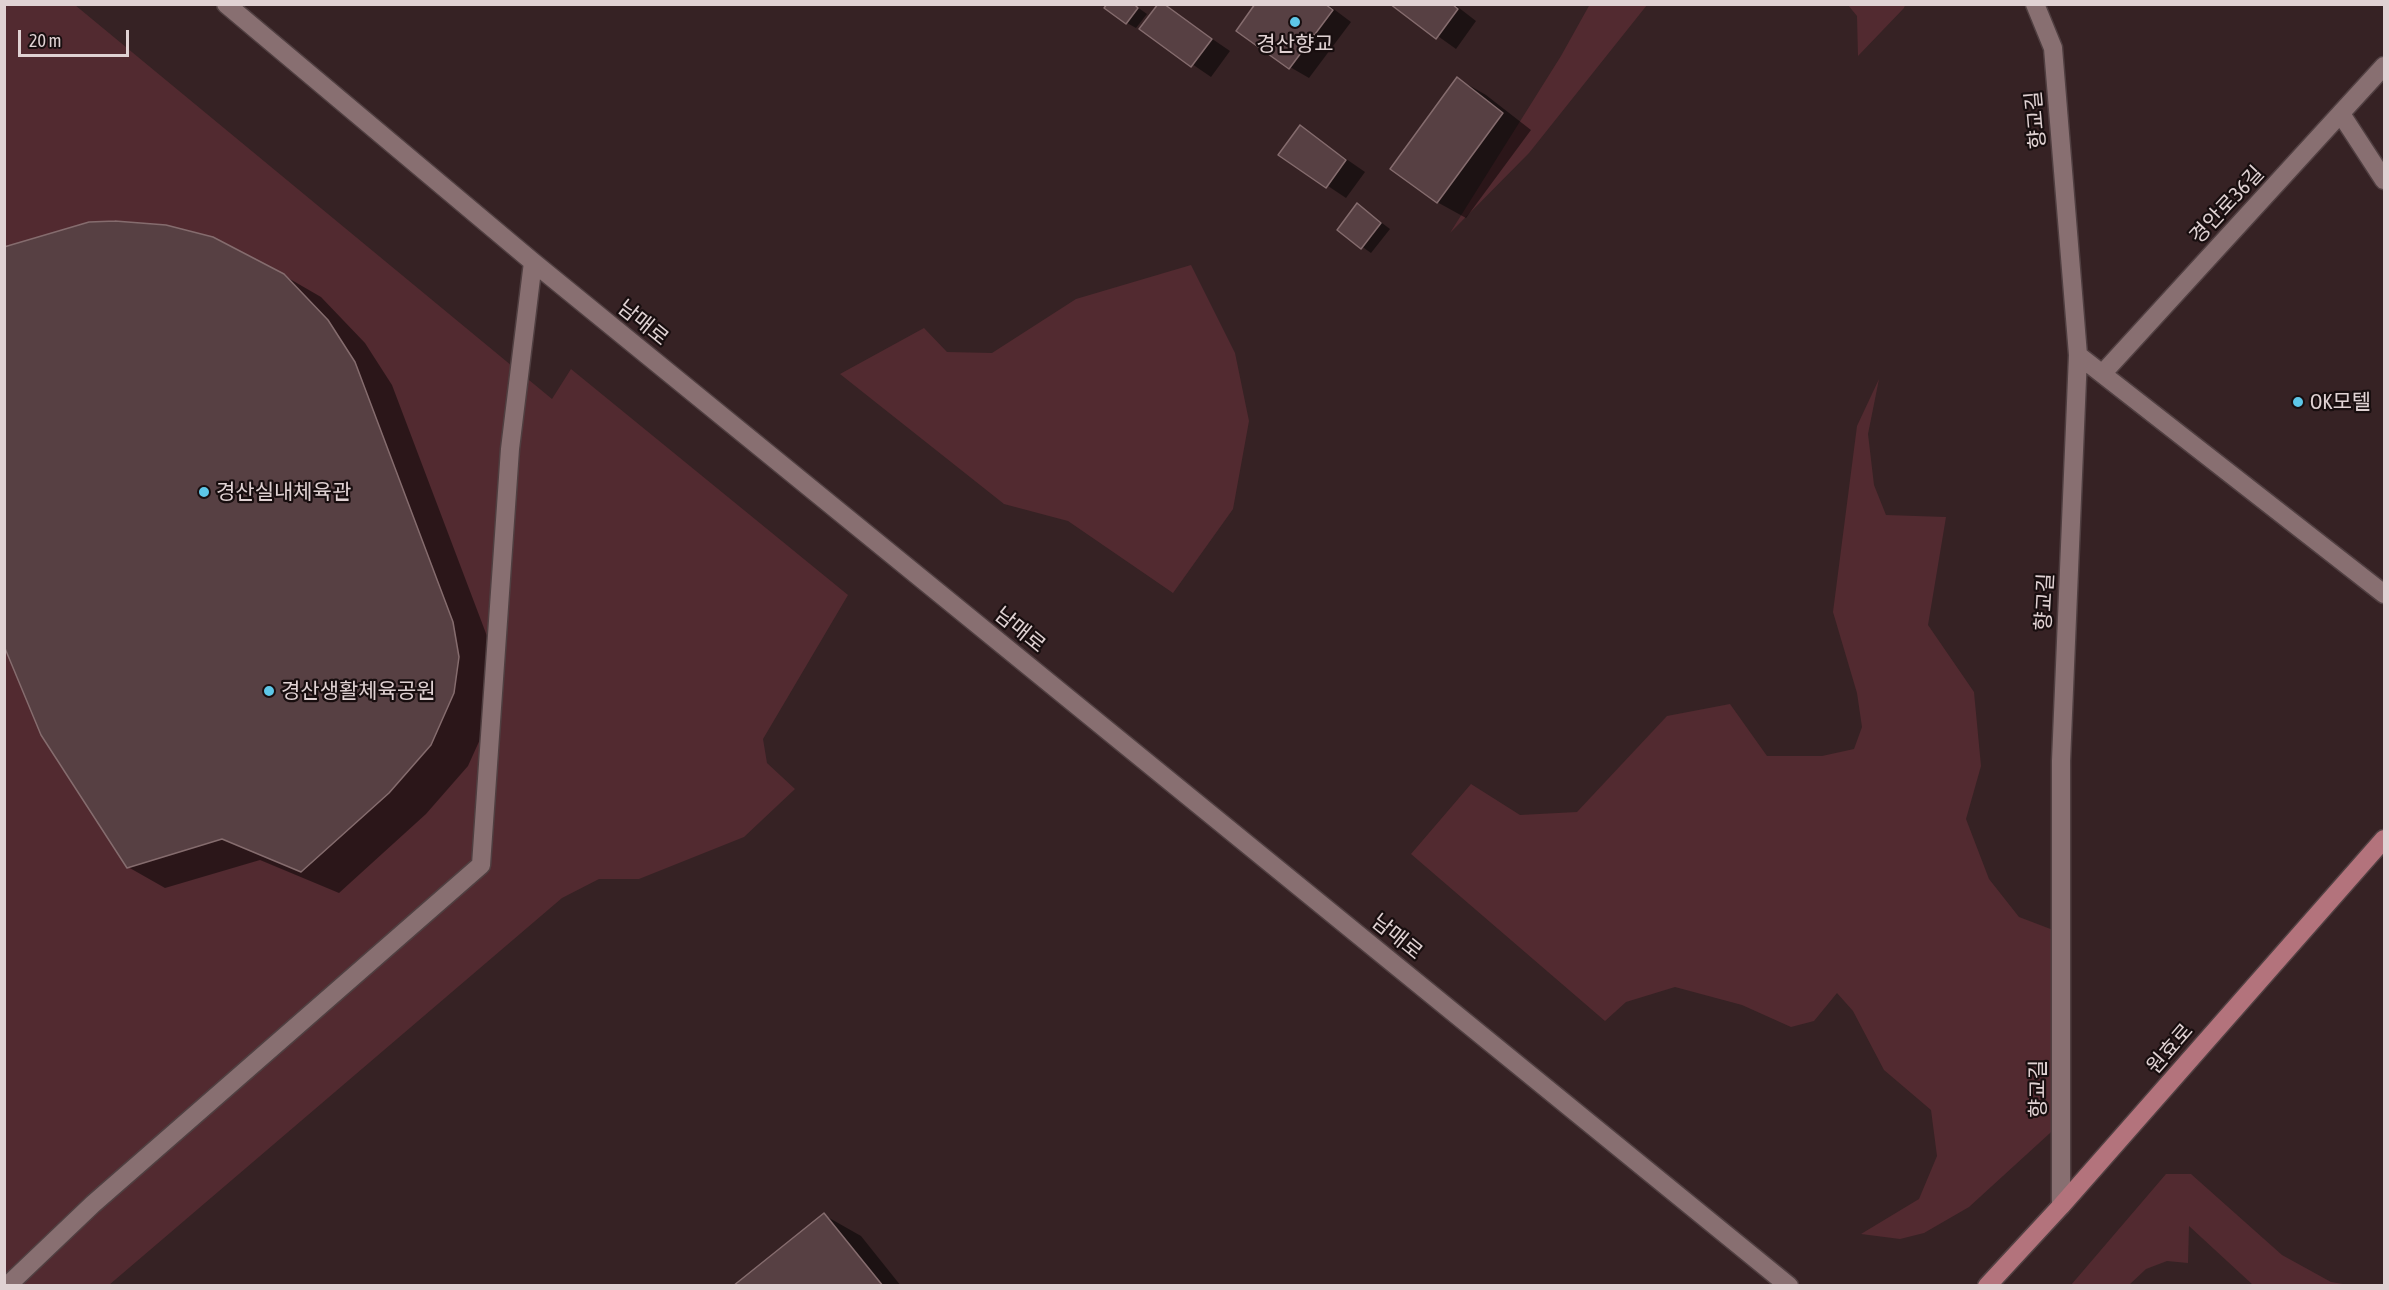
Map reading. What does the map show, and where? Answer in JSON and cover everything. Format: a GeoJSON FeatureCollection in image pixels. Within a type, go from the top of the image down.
{"type":"FeatureCollection","features":[{"type":"Feature","properties":{"kind":"main road","name":"원효로"},"geometry":{"type":"LineString","coordinates":[[1987,1286],[2061,1206],[2385,839]]}},
{"type":"Feature","properties":{"kind":"street","name":"남매로"},"geometry":{"type":"LineString","coordinates":[[226,4],[533,262],[1790,1286]]}},
{"type":"Feature","properties":{"kind":"street","name":"향교길"},"geometry":{"type":"LineString","coordinates":[[2035,4],[2053,48],[2078,355],[2061,761],[2061,1206]]}},
{"type":"Feature","properties":{"kind":"street","name":"경안로36길"},"geometry":{"type":"LineString","coordinates":[[2103,373],[2385,66]]}},
{"type":"Feature","properties":{"kind":"street"},"geometry":{"type":"LineString","coordinates":[[2341,114],[2385,180]]}},
{"type":"Feature","properties":{"kind":"street"},"geometry":{"type":"LineString","coordinates":[[7,1286],[93,1204],[481,865],[510,449],[533,262]]}},
{"type":"Feature","properties":{"kind":"street"},"geometry":{"type":"LineString","coordinates":[[2078,355],[2385,594]]}},
{"type":"Feature","properties":{"kind":"shaded area"},"geometry":{"type":"Polygon","coordinates":[[[1590,4],[1647,5],[1529,153],[1450,233],[1561,56],[1590,4]]]}},
{"type":"Feature","properties":{"kind":"shaded area","name":"경산생활체육공원"},"geometry":{"type":"Polygon","coordinates":[[[5,5],[75,5],[552,399],[571,369],[848,595],[763,739],[767,763],[795,789],[744,837],[639,879],[599,879],[562,898],[109,1285],[5,1286],[5,5]]]}},
{"type":"Feature","properties":{"kind":"shaded area"},"geometry":{"type":"Polygon","coordinates":[[[1848,5],[1905,5],[1858,56],[1857,16],[1848,5]]]}},
{"type":"Feature","properties":{"kind":"shaded area"},"geometry":{"type":"Polygon","coordinates":[[[1191,265],[1235,353],[1249,421],[1233,509],[1173,593],[1068,521],[1004,504],[840,374],[924,328],[947,352],[992,353],[1076,299],[1191,265]]]}},
{"type":"Feature","properties":{"kind":"shaded area"},"geometry":{"type":"Polygon","coordinates":[[[1879,379],[1868,434],[1874,485],[1886,515],[1946,517],[1928,625],[1974,692],[1981,766],[1966,819],[1989,879],[2019,917],[2061,933],[2061,1123],[1969,1207],[1924,1233],[1900,1239],[1861,1234],[1919,1199],[1937,1156],[1931,1110],[1884,1070],[1853,1011],[1837,993],[1814,1021],[1791,1027],[1742,1005],[1675,987],[1626,1002],[1605,1021],[1411,854],[1471,784],[1520,815],[1577,812],[1667,716],[1730,704],[1767,756],[1822,756],[1854,749],[1862,727],[1857,693],[1833,612],[1857,426],[1879,379]]]}},
{"type":"Feature","properties":{"kind":"shaded area"},"geometry":{"type":"Polygon","coordinates":[[[2166,1174],[2191,1174],[2282,1255],[2331,1282],[2349,1285],[2253,1285],[2189,1226],[2188,1263],[2167,1261],[2146,1269],[2129,1285],[2071,1285],[2166,1174]]]}},
{"type":"Feature","properties":{"kind":"building"},"geometry":{"type":"Polygon","coordinates":[[[1107,4],[1134,4],[1138,8],[1126,24],[1104,8],[1107,4]]]}},
{"type":"Feature","properties":{"kind":"building"},"geometry":{"type":"Polygon","coordinates":[[[1158,4],[1164,4],[1212,39],[1191,67],[1139,29],[1158,4]]]}},
{"type":"Feature","properties":{"kind":"building"},"geometry":{"type":"Polygon","coordinates":[[[1255,4],[1325,4],[1333,10],[1289,69],[1236,31],[1255,4]]]}},
{"type":"Feature","properties":{"kind":"building"},"geometry":{"type":"Polygon","coordinates":[[[1390,4],[1452,4],[1458,9],[1436,39],[1390,4]]]}},
{"type":"Feature","properties":{"kind":"building"},"geometry":{"type":"Polygon","coordinates":[[[1457,77],[1503,113],[1437,203],[1390,169],[1457,77]]]}},
{"type":"Feature","properties":{"kind":"building"},"geometry":{"type":"Polygon","coordinates":[[[1300,125],[1346,160],[1326,188],[1278,155],[1300,125]]]}},
{"type":"Feature","properties":{"kind":"building"},"geometry":{"type":"Polygon","coordinates":[[[1357,203],[1381,223],[1361,249],[1337,230],[1357,203]]]}},
{"type":"Feature","properties":{"kind":"building","name":"경산실내체육관"},"geometry":{"type":"Polygon","coordinates":[[[115,221],[166,225],[213,237],[284,274],[328,320],[355,362],[453,622],[459,657],[454,693],[431,745],[389,793],[301,872],[222,839],[127,868],[41,735],[4,646],[4,247],[89,222],[115,221]]]}},
{"type":"Feature","properties":{"kind":"building"},"geometry":{"type":"Polygon","coordinates":[[[824,1213],[883,1286],[733,1286],[824,1213]]]}},
{"type":"Feature","properties":{"kind":"place","name":"경산향교"},"geometry":{"type":"Point","coordinates":[1295,22]}},
{"type":"Feature","properties":{"kind":"place","name":"OK모텔"},"geometry":{"type":"Point","coordinates":[2298,402]}},
{"type":"Feature","properties":{"kind":"place","name":"경산실내체육관"},"geometry":{"type":"Point","coordinates":[204,492]}},
{"type":"Feature","properties":{"kind":"place","name":"경산생활체육공원"},"geometry":{"type":"Point","coordinates":[269,691]}}]}
